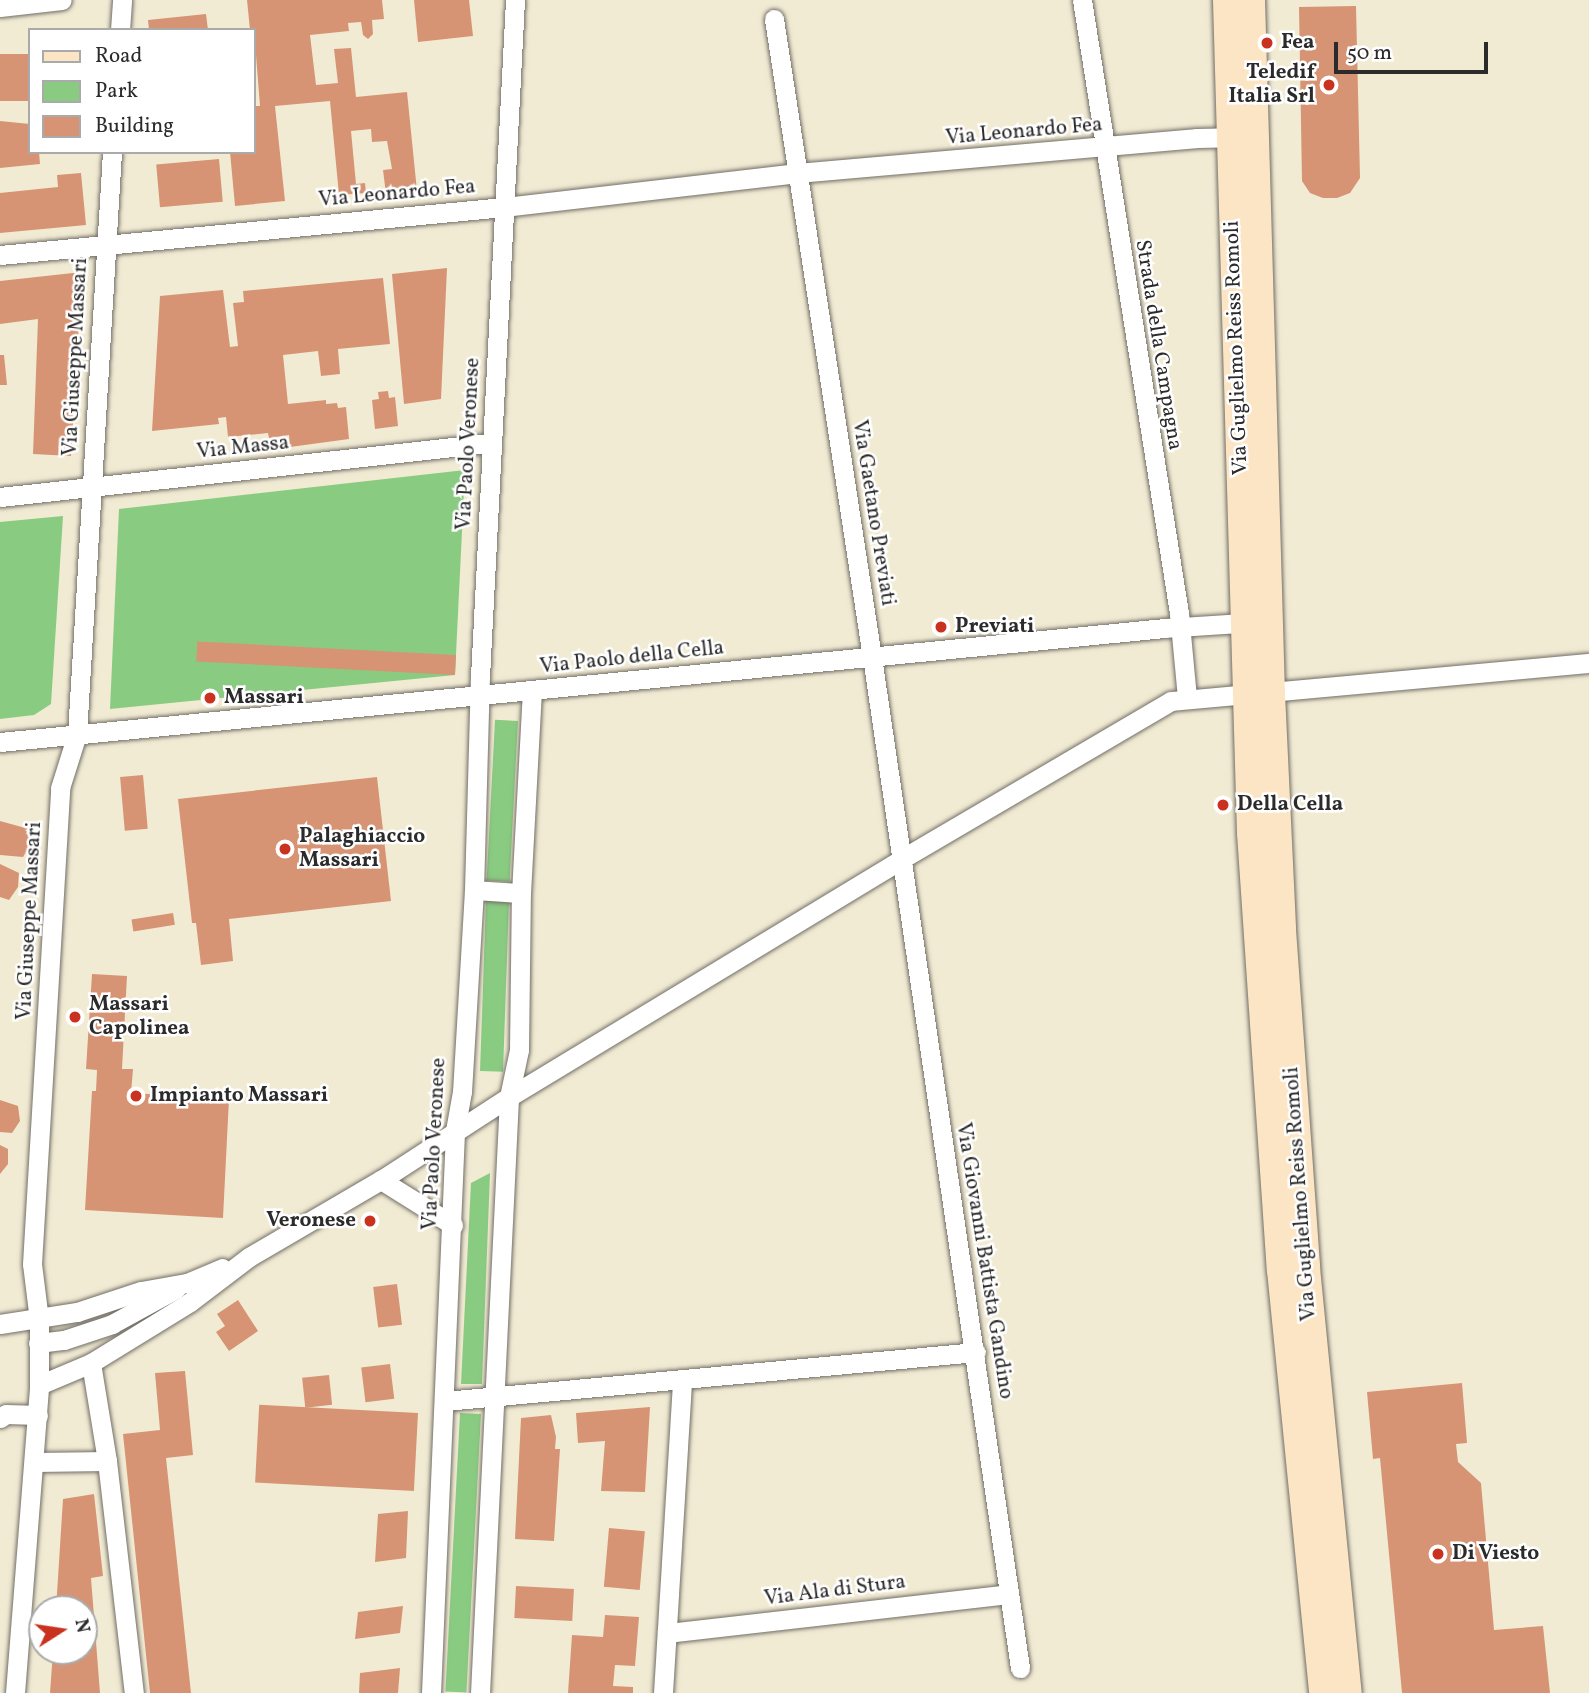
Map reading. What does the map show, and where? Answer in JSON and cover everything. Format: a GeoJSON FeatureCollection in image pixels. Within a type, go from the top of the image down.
{"type":"FeatureCollection","features":[{"type":"Feature","properties":{"kind":"main road","name":"Via Guglielmo Reiss Romoli"},"geometry":{"type":"LineString","coordinates":[[1227,0],[1243,137]]}},
{"type":"Feature","properties":{"kind":"main road","name":"Via Guglielmo Reiss Romoli"},"geometry":{"type":"LineString","coordinates":[[1251,0],[1243,137],[1257,622],[1257,931],[1279,1258],[1323,1693]]}},
{"type":"Feature","properties":{"kind":"main road","name":"Via Guglielmo Reiss Romoli"},"geometry":{"type":"LineString","coordinates":[[1258,695],[1298,1168],[1348,1693]]}},
{"type":"Feature","properties":{"kind":"street"},"geometry":{"type":"LineString","coordinates":[[0,7],[62,0]]}},
{"type":"Feature","properties":{"kind":"street"},"geometry":{"type":"LineString","coordinates":[[120,28],[122,0]]}},
{"type":"Feature","properties":{"kind":"street","name":"Via Paolo Veronese"},"geometry":{"type":"LineString","coordinates":[[431,1693],[455,1131],[461,1092],[474,890],[479,696],[515,0]]}},
{"type":"Feature","properties":{"kind":"street","name":"Strada della Campagna"},"geometry":{"type":"LineString","coordinates":[[1082,0],[1181,627],[1187,698]]}},
{"type":"Feature","properties":{"kind":"street"},"geometry":{"type":"LineString","coordinates":[[774,19],[797,173]]}},
{"type":"Feature","properties":{"kind":"street","name":"Via Leonardo Fea"},"geometry":{"type":"LineString","coordinates":[[0,255],[504,207],[797,173],[1243,137]]}},
{"type":"Feature","properties":{"kind":"street","name":"Via Giuseppe Massari"},"geometry":{"type":"LineString","coordinates":[[15,1693],[8,1665],[35,1462],[38,1415],[39,1320],[32,1265],[60,788],[77,734],[111,154]]}},
{"type":"Feature","properties":{"kind":"street","name":"Via Gaetano Previati"},"geometry":{"type":"LineString","coordinates":[[797,173],[872,657],[900,860]]}},
{"type":"Feature","properties":{"kind":"street","name":"Via Massa"},"geometry":{"type":"LineString","coordinates":[[0,497],[491,443]]}},
{"type":"Feature","properties":{"kind":"street","name":"Via Paolo della Cella"},"geometry":{"type":"LineString","coordinates":[[0,742],[1181,627],[1257,622]]}},
{"type":"Feature","properties":{"kind":"street"},"geometry":{"type":"LineString","coordinates":[[39,1385],[91,1363],[190,1302],[249,1257],[381,1180],[509,1097],[900,860],[1171,701],[1589,663]]}},
{"type":"Feature","properties":{"kind":"street"},"geometry":{"type":"LineString","coordinates":[[480,1693],[509,1097],[519,1050],[521,893],[532,691]]}},
{"type":"Feature","properties":{"kind":"street","name":"Via Giovanni Battista Gandino"},"geometry":{"type":"LineString","coordinates":[[900,860],[976,1352],[1020,1668]]}},
{"type":"Feature","properties":{"kind":"street"},"geometry":{"type":"LineString","coordinates":[[474,890],[521,893]]}},
{"type":"Feature","properties":{"kind":"street"},"geometry":{"type":"LineString","coordinates":[[381,1180],[453,1225]]}},
{"type":"Feature","properties":{"kind":"street"},"geometry":{"type":"LineString","coordinates":[[38,1343],[64,1340],[112,1324],[187,1283],[249,1257]]}},
{"type":"Feature","properties":{"kind":"street"},"geometry":{"type":"LineString","coordinates":[[0,1324],[39,1320],[99,1307],[141,1291],[187,1283]]}},
{"type":"Feature","properties":{"kind":"street"},"geometry":{"type":"LineString","coordinates":[[445,1401],[976,1352]]}},
{"type":"Feature","properties":{"kind":"street"},"geometry":{"type":"LineString","coordinates":[[91,1363],[107,1461],[134,1693]]}},
{"type":"Feature","properties":{"kind":"street"},"geometry":{"type":"LineString","coordinates":[[663,1693],[682,1380]]}},
{"type":"Feature","properties":{"kind":"street"},"geometry":{"type":"LineString","coordinates":[[0,1418],[6,1414],[38,1415]]}},
{"type":"Feature","properties":{"kind":"street"},"geometry":{"type":"LineString","coordinates":[[35,1462],[107,1461]]}},
{"type":"Feature","properties":{"kind":"street","name":"Via Ala di Stura"},"geometry":{"type":"LineString","coordinates":[[667,1633],[1008,1594]]}},
{"type":"Feature","properties":{"kind":"green space"},"geometry":{"type":"Polygon","coordinates":[[[465,470],[455,675],[110,709],[119,509],[465,470]]]}},
{"type":"Feature","properties":{"kind":"green space"},"geometry":{"type":"Polygon","coordinates":[[[63,516],[51,704],[34,715],[0,719],[0,522],[63,516]]]}},
{"type":"Feature","properties":{"kind":"green space"},"geometry":{"type":"Polygon","coordinates":[[[495,720],[518,721],[510,882],[487,881],[495,720]]]}},
{"type":"Feature","properties":{"kind":"green space"},"geometry":{"type":"Polygon","coordinates":[[[486,900],[509,901],[503,1072],[480,1071],[486,900]]]}},
{"type":"Feature","properties":{"kind":"green space"},"geometry":{"type":"Polygon","coordinates":[[[490,1173],[482,1384],[461,1384],[471,1183],[490,1173]]]}},
{"type":"Feature","properties":{"kind":"green space"},"geometry":{"type":"Polygon","coordinates":[[[460,1413],[481,1414],[466,1693],[445,1692],[460,1413]]]}},
{"type":"Feature","properties":{"kind":"building"},"geometry":{"type":"Polygon","coordinates":[[[247,0],[382,0],[384,19],[372,20],[373,34],[368,39],[363,35],[361,22],[348,23],[349,31],[310,35],[316,85],[338,83],[334,49],[351,48],[356,97],[407,92],[417,191],[386,194],[383,170],[392,169],[387,141],[372,142],[371,129],[351,131],[356,184],[365,183],[366,193],[339,195],[330,101],[275,106],[285,201],[235,206],[230,154],[256,154],[256,106],[260,106],[256,28],[250,28],[247,0]]]}},
{"type":"Feature","properties":{"kind":"building"},"geometry":{"type":"Polygon","coordinates":[[[414,0],[469,0],[473,36],[418,42],[414,0]]]}},
{"type":"Feature","properties":{"kind":"building","name":"Teledif Italia Srl"},"geometry":{"type":"Polygon","coordinates":[[[1356,6],[1360,178],[1350,193],[1337,198],[1323,198],[1310,193],[1302,181],[1299,7],[1356,6]]]}},
{"type":"Feature","properties":{"kind":"building"},"geometry":{"type":"Polygon","coordinates":[[[206,14],[208,28],[149,28],[148,20],[206,14]]]}},
{"type":"Feature","properties":{"kind":"building"},"geometry":{"type":"Polygon","coordinates":[[[0,54],[28,54],[28,101],[0,101],[0,54]]]}},
{"type":"Feature","properties":{"kind":"building"},"geometry":{"type":"Polygon","coordinates":[[[0,121],[28,124],[28,154],[39,154],[40,164],[0,168],[0,121]]]}},
{"type":"Feature","properties":{"kind":"building"},"geometry":{"type":"Polygon","coordinates":[[[219,159],[223,202],[160,207],[156,164],[219,159]]]}},
{"type":"Feature","properties":{"kind":"building"},"geometry":{"type":"Polygon","coordinates":[[[81,173],[86,225],[0,233],[0,193],[58,187],[57,175],[81,173]]]}},
{"type":"Feature","properties":{"kind":"building"},"geometry":{"type":"Polygon","coordinates":[[[447,268],[441,399],[404,404],[392,274],[447,268]]]}},
{"type":"Feature","properties":{"kind":"building"},"geometry":{"type":"Polygon","coordinates":[[[82,272],[71,456],[33,454],[38,319],[0,324],[0,281],[82,272]]]}},
{"type":"Feature","properties":{"kind":"building"},"geometry":{"type":"Polygon","coordinates":[[[383,278],[390,344],[338,349],[340,374],[321,376],[318,351],[283,355],[288,404],[326,400],[326,404],[337,403],[338,408],[346,407],[349,439],[290,447],[289,435],[269,438],[268,433],[228,437],[226,417],[218,418],[219,424],[152,431],[160,296],[223,290],[230,347],[238,346],[233,303],[244,302],[243,291],[383,278]]]}},
{"type":"Feature","properties":{"kind":"building"},"geometry":{"type":"Polygon","coordinates":[[[0,355],[4,355],[7,385],[0,385],[0,355]]]}},
{"type":"Feature","properties":{"kind":"building"},"geometry":{"type":"Polygon","coordinates":[[[388,391],[389,398],[395,397],[398,426],[375,429],[372,400],[379,399],[378,392],[388,391]]]}},
{"type":"Feature","properties":{"kind":"building"},"geometry":{"type":"Polygon","coordinates":[[[197,641],[456,655],[455,675],[196,661],[197,641]]]}},
{"type":"Feature","properties":{"kind":"building"},"geometry":{"type":"Polygon","coordinates":[[[143,775],[148,829],[125,831],[120,777],[143,775]]]}},
{"type":"Feature","properties":{"kind":"building","name":"Palaghiaccio Massari"},"geometry":{"type":"Polygon","coordinates":[[[377,777],[391,901],[229,919],[233,961],[201,965],[196,923],[192,923],[178,799],[377,777]]]}},
{"type":"Feature","properties":{"kind":"building"},"geometry":{"type":"Polygon","coordinates":[[[0,821],[29,829],[30,845],[23,857],[0,855],[0,821]]]}},
{"type":"Feature","properties":{"kind":"building"},"geometry":{"type":"Polygon","coordinates":[[[0,864],[19,873],[18,887],[9,900],[0,897],[0,864]]]}},
{"type":"Feature","properties":{"kind":"building"},"geometry":{"type":"Polygon","coordinates":[[[173,913],[175,925],[133,931],[132,920],[173,913]]]}},
{"type":"Feature","properties":{"kind":"building","name":"Impianto Massari"},"geometry":{"type":"Polygon","coordinates":[[[92,974],[127,976],[122,1069],[133,1069],[131,1093],[229,1099],[223,1218],[85,1210],[92,1091],[96,1091],[97,1070],[86,1069],[92,974]]]}},
{"type":"Feature","properties":{"kind":"building"},"geometry":{"type":"Polygon","coordinates":[[[0,1100],[18,1106],[20,1121],[12,1133],[0,1132],[0,1100]]]}},
{"type":"Feature","properties":{"kind":"building"},"geometry":{"type":"Polygon","coordinates":[[[0,1145],[8,1149],[8,1164],[0,1174],[0,1145]]]}},
{"type":"Feature","properties":{"kind":"building"},"geometry":{"type":"Polygon","coordinates":[[[397,1284],[402,1325],[378,1328],[373,1287],[397,1284]]]}},
{"type":"Feature","properties":{"kind":"building"},"geometry":{"type":"Polygon","coordinates":[[[238,1300],[258,1331],[229,1351],[216,1332],[225,1326],[217,1314],[238,1300]]]}},
{"type":"Feature","properties":{"kind":"building"},"geometry":{"type":"Polygon","coordinates":[[[390,1364],[394,1399],[365,1402],[361,1368],[390,1364]]]}},
{"type":"Feature","properties":{"kind":"building"},"geometry":{"type":"Polygon","coordinates":[[[185,1371],[193,1455],[166,1458],[191,1693],[150,1693],[123,1434],[160,1430],[155,1373],[185,1371]]]}},
{"type":"Feature","properties":{"kind":"building"},"geometry":{"type":"Polygon","coordinates":[[[329,1375],[332,1405],[305,1408],[302,1378],[329,1375]]]}},
{"type":"Feature","properties":{"kind":"building","name":"Di Viesto"},"geometry":{"type":"Polygon","coordinates":[[[1462,1383],[1467,1443],[1456,1444],[1458,1462],[1481,1483],[1494,1630],[1543,1626],[1550,1693],[1402,1693],[1380,1458],[1373,1459],[1367,1392],[1462,1383]]]}},
{"type":"Feature","properties":{"kind":"building"},"geometry":{"type":"Polygon","coordinates":[[[259,1405],[418,1413],[414,1491],[255,1483],[259,1405]]]}},
{"type":"Feature","properties":{"kind":"building"},"geometry":{"type":"Polygon","coordinates":[[[650,1407],[645,1492],[601,1491],[605,1441],[578,1443],[576,1413],[650,1407]]]}},
{"type":"Feature","properties":{"kind":"building"},"geometry":{"type":"Polygon","coordinates":[[[551,1415],[556,1437],[555,1449],[560,1449],[554,1541],[515,1539],[521,1418],[551,1415]]]}},
{"type":"Feature","properties":{"kind":"building"},"geometry":{"type":"Polygon","coordinates":[[[94,1494],[103,1576],[91,1578],[92,1595],[57,1595],[63,1499],[94,1494]]]}},
{"type":"Feature","properties":{"kind":"building"},"geometry":{"type":"Polygon","coordinates":[[[408,1511],[406,1558],[375,1562],[378,1514],[408,1511]]]}},
{"type":"Feature","properties":{"kind":"building"},"geometry":{"type":"Polygon","coordinates":[[[609,1528],[645,1531],[640,1590],[604,1587],[609,1528]]]}},
{"type":"Feature","properties":{"kind":"building"},"geometry":{"type":"Polygon","coordinates":[[[516,1586],[574,1589],[572,1621],[514,1618],[516,1586]]]}},
{"type":"Feature","properties":{"kind":"building"},"geometry":{"type":"Polygon","coordinates":[[[403,1606],[400,1633],[355,1639],[358,1612],[403,1606]]]}},
{"type":"Feature","properties":{"kind":"building"},"geometry":{"type":"Polygon","coordinates":[[[605,1615],[639,1617],[635,1666],[615,1665],[613,1686],[633,1687],[633,1693],[568,1693],[572,1635],[603,1637],[605,1615]]]}},
{"type":"Feature","properties":{"kind":"building"},"geometry":{"type":"Polygon","coordinates":[[[52,1665],[98,1665],[100,1693],[50,1693],[52,1665]]]}},
{"type":"Feature","properties":{"kind":"building"},"geometry":{"type":"Polygon","coordinates":[[[400,1668],[398,1693],[359,1693],[360,1673],[400,1668]]]}},
{"type":"Feature","properties":{"kind":"place","name":"Fea"},"geometry":{"type":"Point","coordinates":[1267,43]}},
{"type":"Feature","properties":{"kind":"place","name":"Teledif Italia Srl"},"geometry":{"type":"Point","coordinates":[1329,85]}},
{"type":"Feature","properties":{"kind":"place","name":"Previati"},"geometry":{"type":"Point","coordinates":[941,627]}},
{"type":"Feature","properties":{"kind":"place","name":"Massari"},"geometry":{"type":"Point","coordinates":[210,698]}},
{"type":"Feature","properties":{"kind":"place","name":"Della Cella"},"geometry":{"type":"Point","coordinates":[1223,805]}},
{"type":"Feature","properties":{"kind":"place","name":"Palaghiaccio Massari"},"geometry":{"type":"Point","coordinates":[285,849]}},
{"type":"Feature","properties":{"kind":"place","name":"Massari Capolinea"},"geometry":{"type":"Point","coordinates":[75,1017]}},
{"type":"Feature","properties":{"kind":"place","name":"Impianto Massari"},"geometry":{"type":"Point","coordinates":[136,1096]}},
{"type":"Feature","properties":{"kind":"place","name":"Veronese"},"geometry":{"type":"Point","coordinates":[370,1221]}},
{"type":"Feature","properties":{"kind":"place","name":"Di Viesto"},"geometry":{"type":"Point","coordinates":[1438,1554]}}]}
